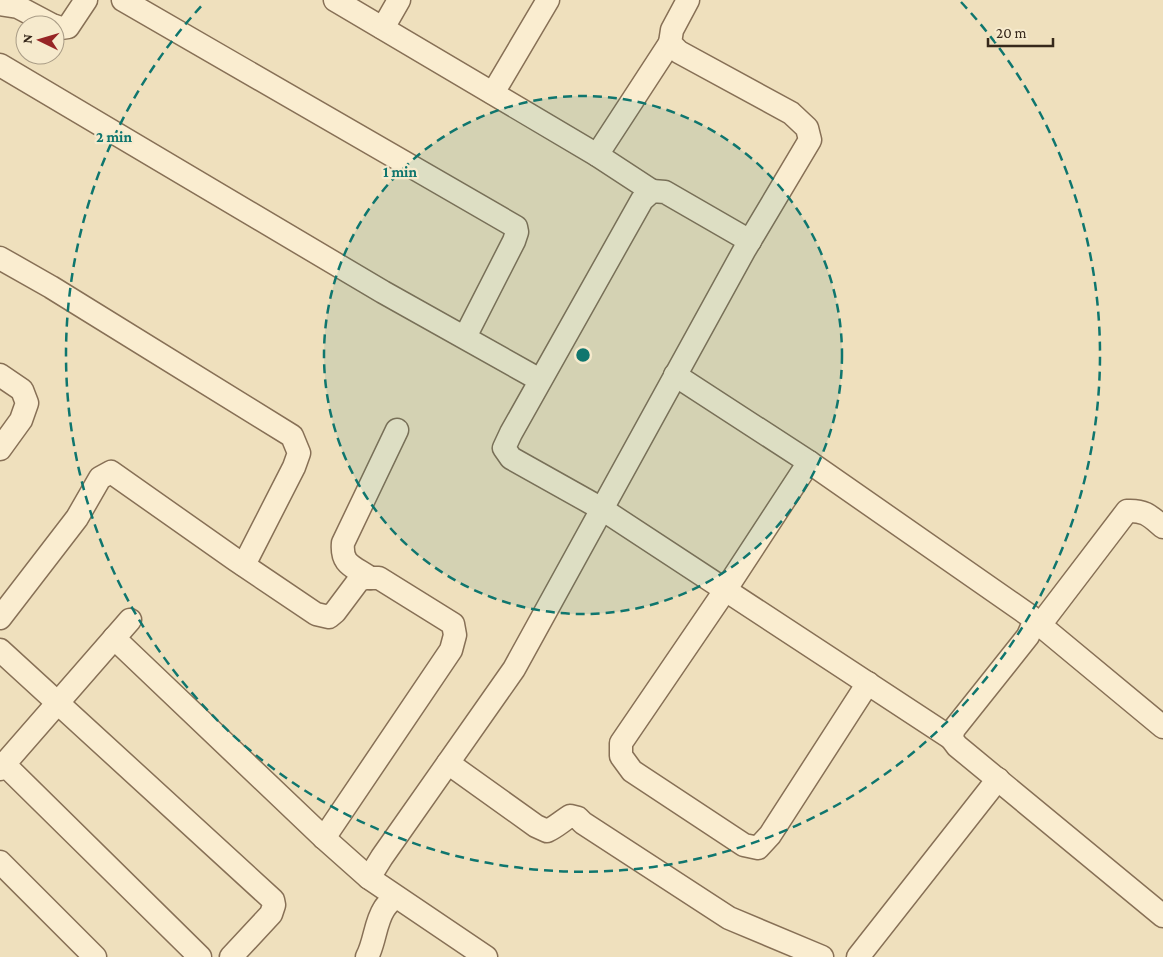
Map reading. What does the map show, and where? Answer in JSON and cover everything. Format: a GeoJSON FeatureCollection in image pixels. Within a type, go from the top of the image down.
{"type":"FeatureCollection","features":[{"type":"Feature","properties":{"kind":"street"},"geometry":{"type":"LineString","coordinates":[[65,27],[68,26],[86,0]]}},
{"type":"Feature","properties":{"kind":"street"},"geometry":{"type":"LineString","coordinates":[[123,0],[516,227],[517,232],[514,241],[464,338]]}},
{"type":"Feature","properties":{"kind":"street"},"geometry":{"type":"LineString","coordinates":[[335,0],[597,155],[652,191],[665,192],[750,241]]}},
{"type":"Feature","properties":{"kind":"street"},"geometry":{"type":"LineString","coordinates":[[383,28],[399,0]]}},
{"type":"Feature","properties":{"kind":"street"},"geometry":{"type":"LineString","coordinates":[[493,94],[548,0]]}},
{"type":"Feature","properties":{"kind":"street"},"geometry":{"type":"LineString","coordinates":[[597,155],[670,42],[672,30],[688,0]]}},
{"type":"Feature","properties":{"kind":"street"},"geometry":{"type":"LineString","coordinates":[[2,5],[18,8],[33,15]]}},
{"type":"Feature","properties":{"kind":"street"},"geometry":{"type":"LineString","coordinates":[[369,878],[514,669],[675,375],[750,241],[810,140],[807,128],[791,113],[679,52],[670,42]]}},
{"type":"Feature","properties":{"kind":"street"},"geometry":{"type":"LineString","coordinates":[[0,65],[383,292],[540,380]]}},
{"type":"Feature","properties":{"kind":"street"},"geometry":{"type":"LineString","coordinates":[[652,191],[642,200],[510,433],[504,448],[511,458],[602,509],[951,738],[957,746],[998,779],[1159,905]]}},
{"type":"Feature","properties":{"kind":"street"},"geometry":{"type":"LineString","coordinates":[[0,258],[51,287],[292,436],[299,453],[294,467],[244,565]]}},
{"type":"Feature","properties":{"kind":"street"},"geometry":{"type":"LineString","coordinates":[[0,375],[22,390],[27,403],[21,420],[0,449]]}},
{"type":"Feature","properties":{"kind":"street"},"geometry":{"type":"LineString","coordinates":[[675,375],[809,462],[1030,616],[1037,624],[1163,727]]}},
{"type":"Feature","properties":{"kind":"street"},"geometry":{"type":"LineString","coordinates":[[370,578],[346,562],[342,554],[343,543],[397,430]]}},
{"type":"Feature","properties":{"kind":"street"},"geometry":{"type":"LineString","coordinates":[[809,462],[726,589],[621,743],[622,756],[632,770],[744,845],[758,848],[770,835],[868,683]]}},
{"type":"Feature","properties":{"kind":"street"},"geometry":{"type":"LineString","coordinates":[[0,618],[77,518],[100,478],[111,472],[316,614],[329,617],[336,612],[359,580],[379,578],[453,624],[455,635],[450,650],[324,838]]}},
{"type":"Feature","properties":{"kind":"street"},"geometry":{"type":"LineString","coordinates":[[951,738],[954,729],[1128,511],[1138,510],[1146,513],[1163,527]]}},
{"type":"Feature","properties":{"kind":"street"},"geometry":{"type":"LineString","coordinates":[[130,620],[2,767],[200,957]]}},
{"type":"Feature","properties":{"kind":"street"},"geometry":{"type":"LineString","coordinates":[[114,638],[324,838],[369,878],[486,957]]}},
{"type":"Feature","properties":{"kind":"street"},"geometry":{"type":"LineString","coordinates":[[0,650],[273,900],[274,904],[271,914],[231,957]]}},
{"type":"Feature","properties":{"kind":"street"},"geometry":{"type":"LineString","coordinates":[[448,763],[536,826],[547,831],[570,816],[578,818],[728,918],[822,957]]}},
{"type":"Feature","properties":{"kind":"street"},"geometry":{"type":"LineString","coordinates":[[858,957],[998,779]]}},
{"type":"Feature","properties":{"kind":"street"},"geometry":{"type":"LineString","coordinates":[[0,862],[95,957]]}},
{"type":"Feature","properties":{"kind":"street"},"geometry":{"type":"LineString","coordinates":[[366,957],[374,942],[379,921],[385,908],[395,897]]}}]}
